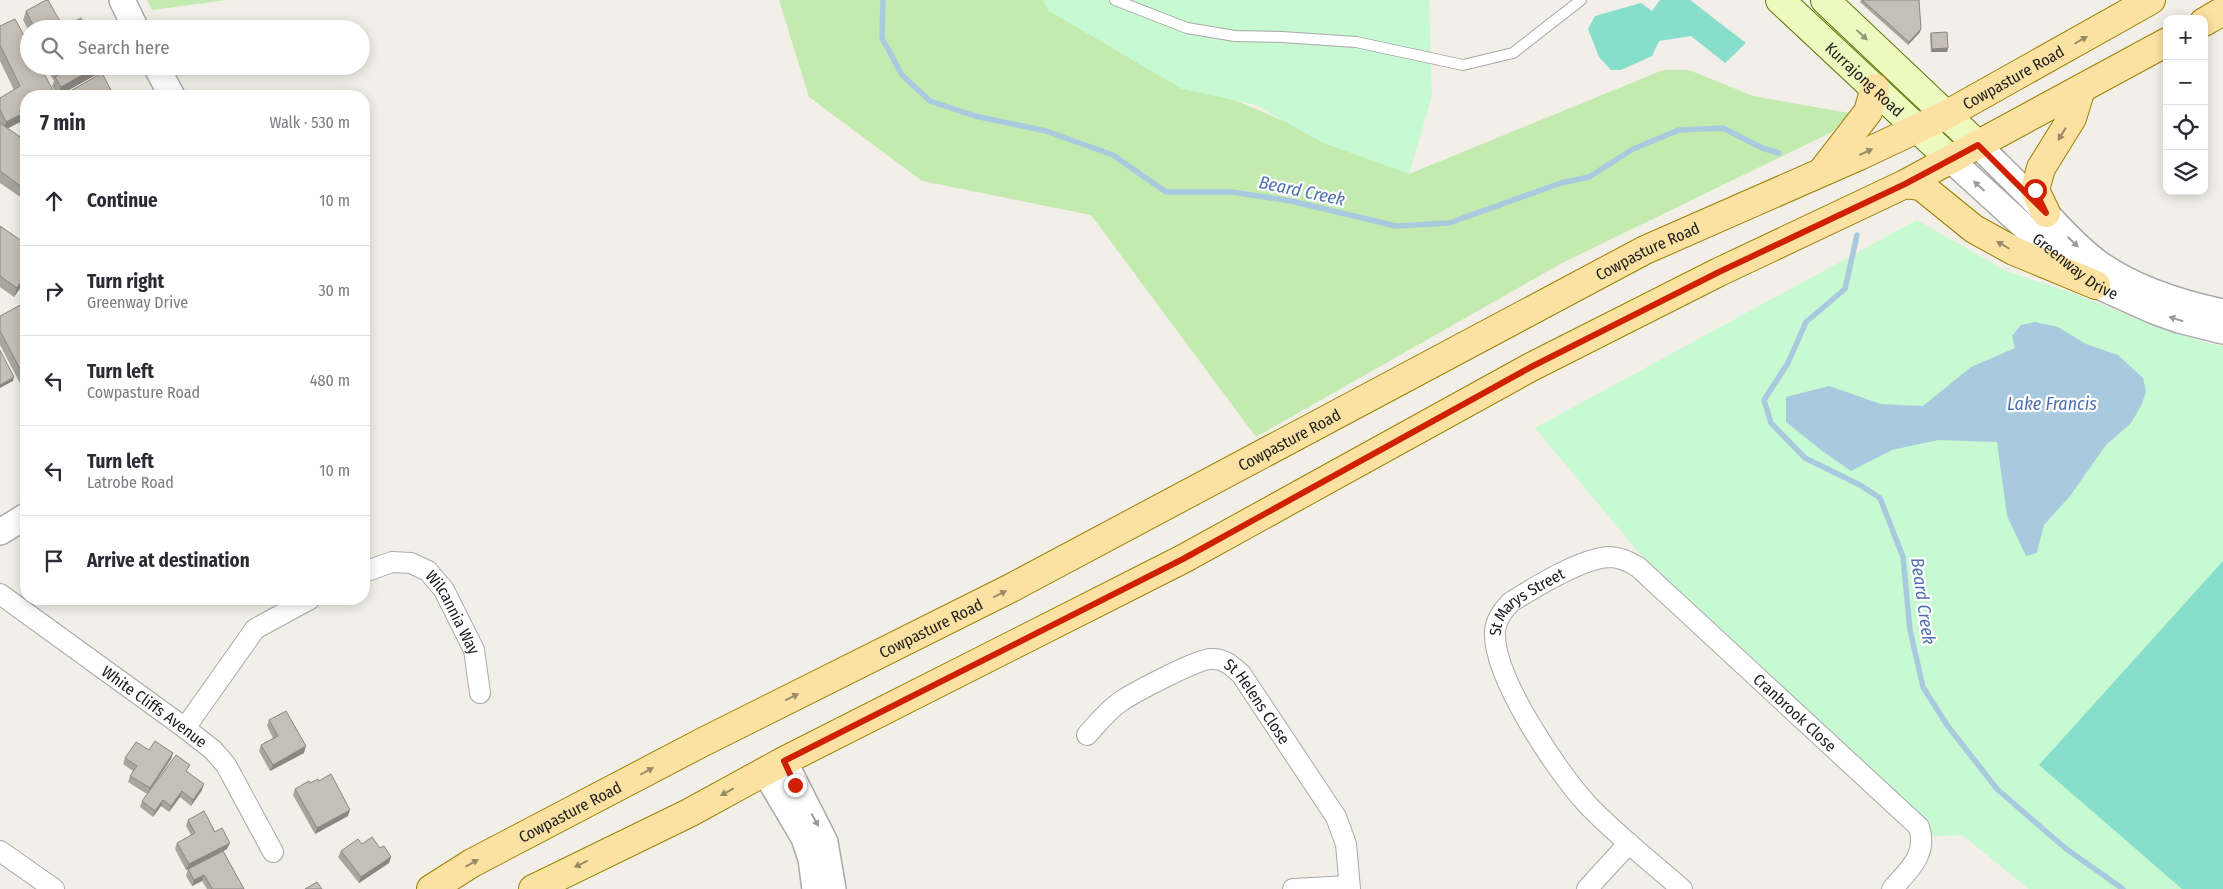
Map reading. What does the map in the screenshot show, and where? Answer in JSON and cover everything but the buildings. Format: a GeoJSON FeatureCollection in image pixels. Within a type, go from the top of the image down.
{"type":"FeatureCollection","features":[{"type":"Feature","properties":{"kind":"main road","name":"Kurrajong Road"},"geometry":{"type":"LineString","coordinates":[[1780,0],[1951,160]]}},
{"type":"Feature","properties":{"kind":"main road","name":"Kurrajong Road"},"geometry":{"type":"LineString","coordinates":[[1825,0],[1978,145]]}},
{"type":"Feature","properties":{"kind":"main road","name":"Cowpasture Road"},"geometry":{"type":"LineString","coordinates":[[431,889],[472,863],[702,742],[1009,589],[1645,250],[1946,115],[2151,0]]}},
{"type":"Feature","properties":{"kind":"main road"},"geometry":{"type":"LineString","coordinates":[[2208,20],[2223,11]]}},
{"type":"Feature","properties":{"kind":"main road"},"geometry":{"type":"LineString","coordinates":[[532,889],[689,813],[774,767],[1183,559],[1531,367],[1719,272],[1905,184],[2163,44]]}},
{"type":"Feature","properties":{"kind":"main road"},"geometry":{"type":"LineString","coordinates":[[1822,172],[1868,112],[1874,88]]}},
{"type":"Feature","properties":{"kind":"main road"},"geometry":{"type":"LineString","coordinates":[[2046,213],[2035,190],[2040,168],[2072,118],[2081,89]]}},
{"type":"Feature","properties":{"kind":"main road"},"geometry":{"type":"LineString","coordinates":[[1905,184],[1922,186],[1974,229],[2014,251],[2096,285]]}},
{"type":"Feature","properties":{"kind":"street"},"geometry":{"type":"LineString","coordinates":[[122,0],[132,20]]}},
{"type":"Feature","properties":{"kind":"street"},"geometry":{"type":"LineString","coordinates":[[161,75],[169,90]]}},
{"type":"Feature","properties":{"kind":"street","name":"Greenway Drive"},"geometry":{"type":"LineString","coordinates":[[1978,145],[2075,244],[2122,278],[2172,298],[2223,312]]}},
{"type":"Feature","properties":{"kind":"street","name":"Greenway Drive"},"geometry":{"type":"LineString","coordinates":[[1951,160],[2030,232],[2096,285],[2154,312],[2223,331]]}},
{"type":"Feature","properties":{"kind":"street"},"geometry":{"type":"LineString","coordinates":[[0,532],[20,520]]}},
{"type":"Feature","properties":{"kind":"street","name":"St Marys Street"},"geometry":{"type":"LineString","coordinates":[[1611,557],[1595,559],[1581,564],[1511,602],[1497,620],[1495,631],[1496,647],[1514,694],[1541,743],[1581,796],[1629,843],[1682,889]]}},
{"type":"Feature","properties":{"kind":"street","name":"Cranbrook Close"},"geometry":{"type":"LineString","coordinates":[[1611,557],[1626,560],[1649,575],[1919,826],[1922,836],[1920,854],[1916,862],[1892,889]]}},
{"type":"Feature","properties":{"kind":"street","name":"Wilcannia Way"},"geometry":{"type":"LineString","coordinates":[[370,570],[392,562],[411,563],[428,571],[444,590],[474,650],[480,693]]}},
{"type":"Feature","properties":{"kind":"street","name":"White Cliffs Avenue"},"geometry":{"type":"LineString","coordinates":[[0,594],[213,750],[226,765],[273,852]]}},
{"type":"Feature","properties":{"kind":"street"},"geometry":{"type":"LineString","coordinates":[[185,728],[256,629],[297,605]]}},
{"type":"Feature","properties":{"kind":"street","name":"St Helens Close"},"geometry":{"type":"LineString","coordinates":[[1087,735],[1122,701],[1193,664],[1212,659],[1231,664],[1240,674],[1336,817],[1346,844],[1349,887]]}},
{"type":"Feature","properties":{"kind":"street"},"geometry":{"type":"LineString","coordinates":[[774,767],[804,838],[811,859],[815,889]]}},
{"type":"Feature","properties":{"kind":"street"},"geometry":{"type":"LineString","coordinates":[[774,767],[825,842],[832,889]]}},
{"type":"Feature","properties":{"kind":"street"},"geometry":{"type":"LineString","coordinates":[[1587,889],[1629,843]]}},
{"type":"Feature","properties":{"kind":"street"},"geometry":{"type":"LineString","coordinates":[[0,851],[54,889]]}},
{"type":"Feature","properties":{"kind":"street"},"geometry":{"type":"LineString","coordinates":[[1293,889],[1349,887]]}},
{"type":"Feature","properties":{"kind":"lane"},"geometry":{"type":"LineString","coordinates":[[1115,0],[1187,28],[1235,36],[1356,42],[1463,65],[1513,52],[1581,0]]}},
{"type":"Feature","properties":{"kind":"lane"},"geometry":{"type":"LineString","coordinates":[[1788,0],[1818,35]]}},
{"type":"Feature","properties":{"kind":"green space"},"geometry":{"type":"Polygon","coordinates":[[[147,0],[227,0],[152,10],[147,0]]]}},
{"type":"Feature","properties":{"kind":"green space"},"geometry":{"type":"Polygon","coordinates":[[[779,0],[1057,0],[1227,97],[1409,174],[1663,70],[1689,70],[1753,96],[1849,113],[1832,132],[1562,263],[1256,437],[1091,215],[922,181],[809,97],[779,0]]]}},
{"type":"Feature","properties":{"kind":"green space"},"geometry":{"type":"Polygon","coordinates":[[[1042,0],[1429,0],[1432,96],[1409,174],[1321,142],[1256,105],[1182,89],[1049,11],[1042,0]]]}},
{"type":"Feature","properties":{"kind":"green space"},"geometry":{"type":"Polygon","coordinates":[[[1660,0],[1690,0],[1746,43],[1725,63],[1691,36],[1659,41],[1652,56],[1621,70],[1611,70],[1599,57],[1588,29],[1595,16],[1641,3],[1652,11],[1660,0]]]}},
{"type":"Feature","properties":{"kind":"green space"},"geometry":{"type":"Polygon","coordinates":[[[1917,220],[2006,271],[2070,292],[2168,331],[2223,346],[2223,889],[2029,889],[1962,835],[1933,836],[1916,810],[1640,554],[1535,428],[1917,220]]]}},
{"type":"Feature","properties":{"kind":"green space"},"geometry":{"type":"Polygon","coordinates":[[[2223,561],[2223,889],[2182,889],[2039,765],[2223,561]]]}},
{"type":"Feature","properties":{"kind":"water","name":"Lake Francis"},"geometry":{"type":"Polygon","coordinates":[[[2035,322],[2058,327],[2086,344],[2118,355],[2143,378],[2146,392],[2141,406],[2131,423],[2106,445],[2070,496],[2044,525],[2037,553],[2026,556],[2007,516],[1997,442],[1938,440],[1892,450],[1851,471],[1786,422],[1786,397],[1829,386],[1881,404],[1923,406],[1971,367],[2015,348],[2012,336],[2021,325],[2035,322]]]}},
{"type":"Feature","properties":{"kind":"waterway","name":"Beard Creek"},"geometry":{"type":"LineString","coordinates":[[883,0],[882,38],[902,75],[930,101],[975,116],[1046,131],[1113,155],[1166,192],[1232,192],[1291,201],[1396,226],[1449,223],[1561,183],[1589,177],[1633,149],[1679,130],[1723,128],[1762,148],[1779,153]]}},
{"type":"Feature","properties":{"kind":"waterway","name":"Beard Creek"},"geometry":{"type":"LineString","coordinates":[[1857,235],[1845,289],[1806,322],[1788,363],[1764,400],[1771,423],[1805,458],[1860,485],[1880,498],[1903,557],[1910,630],[1923,687],[1947,725],[1997,789],[2065,848],[2123,889]]}},
{"type":"Feature","properties":{"kind":"route"},"geometry":{"type":"LineString","coordinates":[[795,785],[784,761],[1183,559],[1531,367],[1719,272],[1905,184],[1978,145],[2046,213],[2035,190]]}}]}
